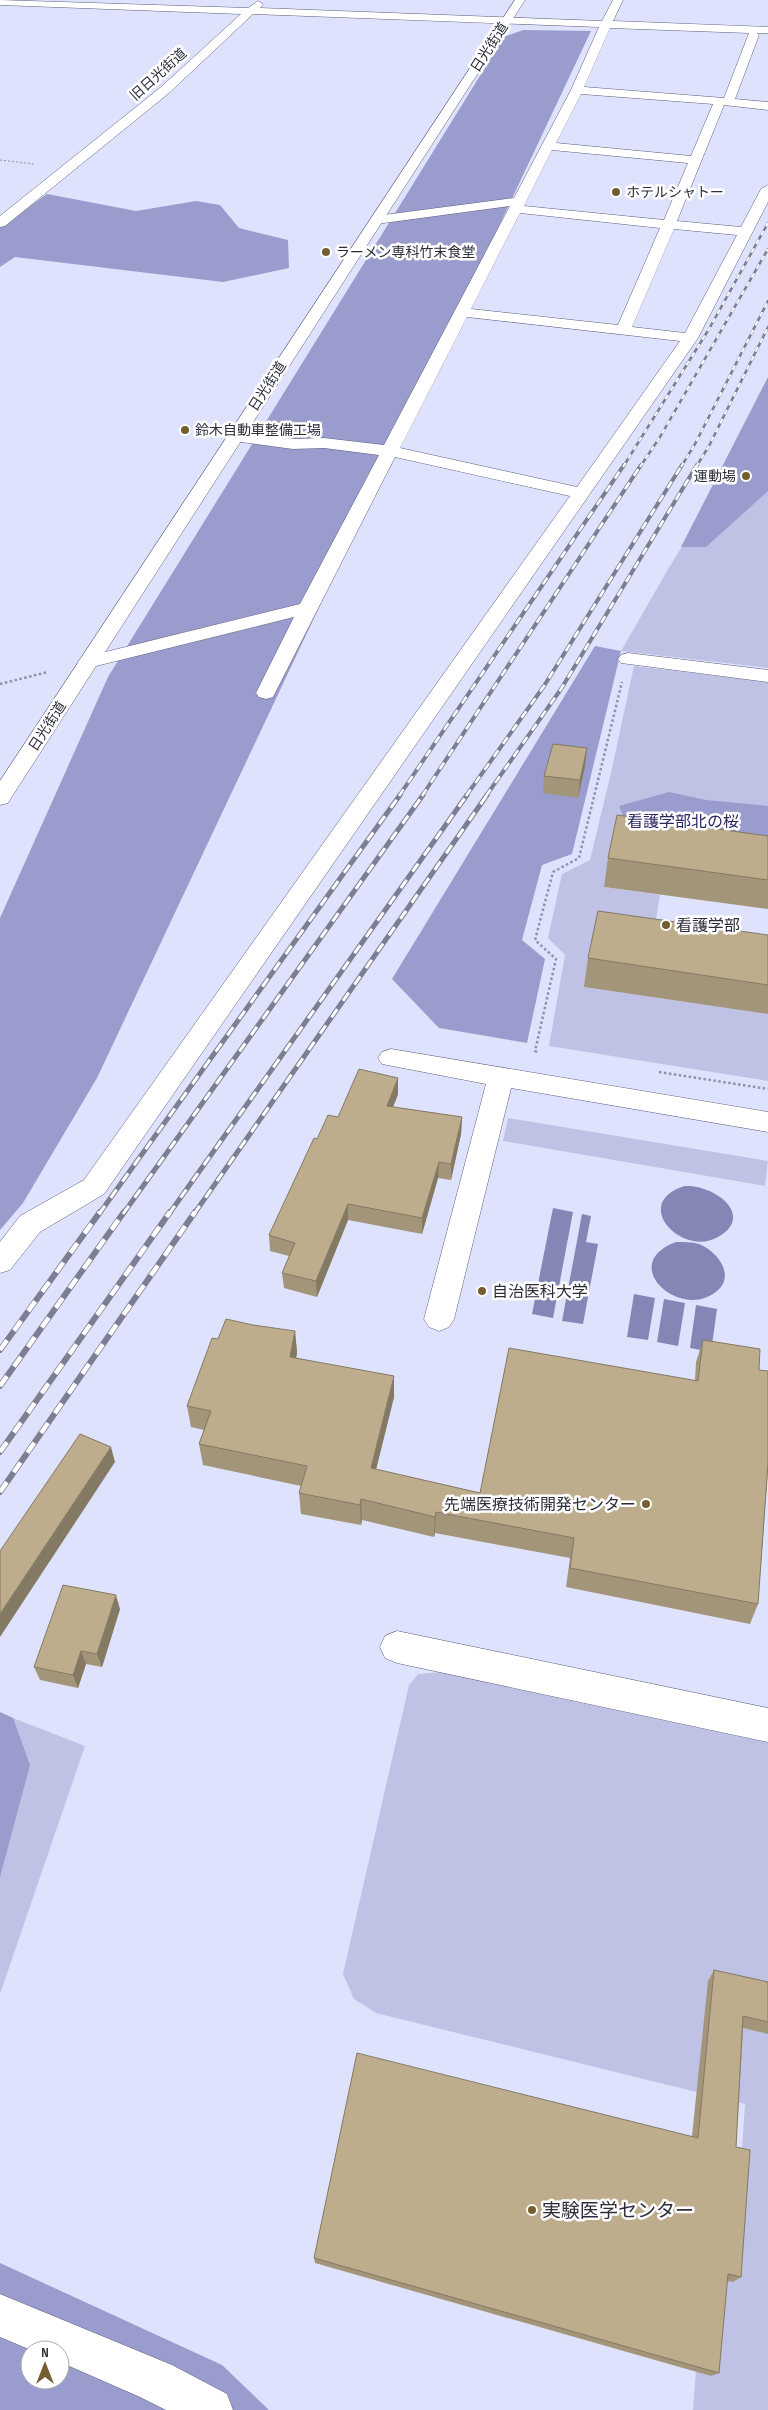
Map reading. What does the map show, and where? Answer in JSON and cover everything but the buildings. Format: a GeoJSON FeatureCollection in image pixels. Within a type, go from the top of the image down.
{"type":"FeatureCollection","features":[{"type":"Feature","properties":{"kind":"main road","name":"旧日光街道"},"geometry":{"type":"LineString","coordinates":[[0,223],[165,90],[248,11],[264,0]]}},
{"type":"Feature","properties":{"kind":"main road","name":"日光街道"},"geometry":{"type":"LineString","coordinates":[[0,798],[234,436],[520,0]]}},
{"type":"Feature","properties":{"kind":"main road"},"geometry":{"type":"LineString","coordinates":[[266,693],[308,608],[577,90],[618,0]]}},
{"type":"Feature","properties":{"kind":"main road"},"geometry":{"type":"LineString","coordinates":[[0,2],[508,19],[768,30]]}},
{"type":"Feature","properties":{"kind":"main road"},"geometry":{"type":"LineString","coordinates":[[606,23],[768,25]]}},
{"type":"Feature","properties":{"kind":"main road"},"geometry":{"type":"LineString","coordinates":[[606,23],[768,36]]}},
{"type":"Feature","properties":{"kind":"main road"},"geometry":{"type":"LineString","coordinates":[[623,331],[696,160],[753,35]]}},
{"type":"Feature","properties":{"kind":"main road"},"geometry":{"type":"LineString","coordinates":[[577,90],[768,106]]}},
{"type":"Feature","properties":{"kind":"main road"},"geometry":{"type":"LineString","coordinates":[[548,146],[696,160]]}},
{"type":"Feature","properties":{"kind":"main road"},"geometry":{"type":"LineString","coordinates":[[0,1262],[30,1224],[94,1187],[690,338],[768,189]]}},
{"type":"Feature","properties":{"kind":"main road"},"geometry":{"type":"LineString","coordinates":[[376,220],[518,205],[746,232]]}},
{"type":"Feature","properties":{"kind":"main road"},"geometry":{"type":"LineString","coordinates":[[462,312],[690,338]]}},
{"type":"Feature","properties":{"kind":"main road"},"geometry":{"type":"LineString","coordinates":[[234,436],[293,444],[324,443],[390,451],[582,493]]}},
{"type":"Feature","properties":{"kind":"main road"},"geometry":{"type":"LineString","coordinates":[[88,662],[308,608]]}},
{"type":"Feature","properties":{"kind":"main road"},"geometry":{"type":"LineString","coordinates":[[628,659],[768,676]]}},
{"type":"Feature","properties":{"kind":"main road"},"geometry":{"type":"LineString","coordinates":[[391,1058],[768,1122]]}},
{"type":"Feature","properties":{"kind":"main road"},"geometry":{"type":"LineString","coordinates":[[439,1319],[501,1077]]}},
{"type":"Feature","properties":{"kind":"main road"},"geometry":{"type":"LineString","coordinates":[[397,1647],[768,1725]]}},
{"type":"Feature","properties":{"kind":"main road"},"geometry":{"type":"LineString","coordinates":[[0,2315],[156,2381],[211,2410]]}},
{"type":"Feature","properties":{"kind":"path"},"geometry":{"type":"LineString","coordinates":[[545,1053],[535,1051],[556,959],[535,940],[553,872],[578,858],[628,659]]}},
{"type":"Feature","properties":{"kind":"path"},"geometry":{"type":"LineString","coordinates":[[0,684],[88,662]]}},
{"type":"Feature","properties":{"kind":"path"},"geometry":{"type":"LineString","coordinates":[[652,1070],[768,1090]]}},
{"type":"Feature","properties":{"kind":"green space"},"geometry":{"type":"Polygon","coordinates":[[[523,30],[591,31],[97,1078],[23,1203],[0,1230],[0,918],[108,677],[504,37],[523,30]]]}},
{"type":"Feature","properties":{"kind":"green space"},"geometry":{"type":"Polygon","coordinates":[[[47,194],[136,211],[196,201],[220,205],[239,228],[288,240],[289,268],[223,282],[15,257],[0,267],[0,227],[47,194]]]}},
{"type":"Feature","properties":{"kind":"green space"},"geometry":{"type":"Polygon","coordinates":[[[768,377],[768,491],[706,547],[681,547],[768,377]]]}},
{"type":"Feature","properties":{"kind":"green space","name":"運動場"},"geometry":{"type":"Polygon","coordinates":[[[768,406],[768,668],[621,651],[667,571],[768,406]]]}},
{"type":"Feature","properties":{"kind":"green space"},"geometry":{"type":"Polygon","coordinates":[[[595,646],[621,651],[572,854],[542,865],[522,940],[545,959],[527,1043],[439,1028],[392,979],[595,646]]]}},
{"type":"Feature","properties":{"kind":"green space"},"geometry":{"type":"Polygon","coordinates":[[[634,666],[768,682],[768,866],[613,844],[604,887],[660,895],[651,949],[584,987],[768,1014],[768,1081],[549,1046],[565,955],[548,938],[562,874],[590,860],[634,666]]]}},
{"type":"Feature","properties":{"kind":"green space","name":"看護学部北の桜"},"geometry":{"type":"Polygon","coordinates":[[[669,792],[706,800],[768,806],[768,849],[630,831],[619,806],[669,792]]]}},
{"type":"Feature","properties":{"kind":"green space"},"geometry":{"type":"Polygon","coordinates":[[[508,1118],[768,1161],[765,1186],[503,1141],[508,1118]]]}},
{"type":"Feature","properties":{"kind":"green space"},"geometry":{"type":"Polygon","coordinates":[[[443,1672],[768,1742],[768,2410],[693,2410],[696,2371],[711,2376],[720,2279],[733,2282],[745,2104],[376,2013],[354,1999],[343,1974],[409,1685],[418,1674],[443,1672]]]}},
{"type":"Feature","properties":{"kind":"green space"},"geometry":{"type":"Polygon","coordinates":[[[0,1712],[13,1718],[30,1765],[0,1877],[0,1712]]]}},
{"type":"Feature","properties":{"kind":"green space"},"geometry":{"type":"Polygon","coordinates":[[[0,1713],[85,1746],[0,1994],[0,1713]]]}},
{"type":"Feature","properties":{"kind":"green space"},"geometry":{"type":"Polygon","coordinates":[[[0,2263],[222,2365],[269,2410],[0,2410],[0,2263]]]}},
{"type":"Feature","properties":{"kind":"shaded area"},"geometry":{"type":"Polygon","coordinates":[[[685,1186],[697,1187],[708,1191],[719,1196],[727,1203],[732,1211],[733,1220],[728,1229],[718,1237],[704,1241],[689,1240],[677,1234],[667,1225],[662,1215],[662,1204],[669,1194],[685,1186]]]}},
{"type":"Feature","properties":{"kind":"shaded area"},"geometry":{"type":"Polygon","coordinates":[[[553,1208],[573,1212],[553,1318],[532,1314],[553,1208]]]}},
{"type":"Feature","properties":{"kind":"shaded area"},"geometry":{"type":"Polygon","coordinates":[[[582,1214],[591,1216],[586,1242],[598,1244],[583,1324],[562,1321],[582,1214]]]}},
{"type":"Feature","properties":{"kind":"shaded area"},"geometry":{"type":"Polygon","coordinates":[[[676,1242],[699,1244],[706,1247],[718,1258],[722,1264],[725,1278],[717,1291],[702,1299],[687,1300],[672,1295],[660,1286],[653,1275],[652,1263],[659,1252],[676,1242]]]}},
{"type":"Feature","properties":{"kind":"shaded area"},"geometry":{"type":"Polygon","coordinates":[[[634,1294],[655,1298],[648,1340],[627,1337],[634,1294]]]}},
{"type":"Feature","properties":{"kind":"shaded area"},"geometry":{"type":"Polygon","coordinates":[[[664,1299],[685,1303],[678,1346],[657,1342],[664,1299]]]}},
{"type":"Feature","properties":{"kind":"shaded area"},"geometry":{"type":"Polygon","coordinates":[[[696,1305],[717,1309],[711,1352],[690,1348],[696,1305]]]}},
{"type":"Feature","properties":{"kind":"railway"},"geometry":{"type":"LineString","coordinates":[[623,467],[709,329],[768,223]]}},
{"type":"Feature","properties":{"kind":"railway"},"geometry":{"type":"LineString","coordinates":[[640,467],[660,437],[768,249]]}},
{"type":"Feature","properties":{"kind":"railway"},"geometry":{"type":"LineString","coordinates":[[681,467],[695,444],[768,301]]}},
{"type":"Feature","properties":{"kind":"railway"},"geometry":{"type":"LineString","coordinates":[[696,467],[709,446],[768,327]]}},
{"type":"Feature","properties":{"kind":"railway"},"geometry":{"type":"LineString","coordinates":[[399,796],[624,465]]}},
{"type":"Feature","properties":{"kind":"railway"},"geometry":{"type":"LineString","coordinates":[[422,796],[641,465]]}},
{"type":"Feature","properties":{"kind":"railway"},"geometry":{"type":"LineString","coordinates":[[466,796],[544,686],[682,465]]}},
{"type":"Feature","properties":{"kind":"railway"},"geometry":{"type":"LineString","coordinates":[[486,796],[561,689],[697,465]]}},
{"type":"Feature","properties":{"kind":"railway"},"geometry":{"type":"LineString","coordinates":[[99,1214],[400,795]]}},
{"type":"Feature","properties":{"kind":"railway"},"geometry":{"type":"LineString","coordinates":[[123,1214],[423,795]]}},
{"type":"Feature","properties":{"kind":"railway"},"geometry":{"type":"LineString","coordinates":[[169,1214],[467,795]]}},
{"type":"Feature","properties":{"kind":"railway"},"geometry":{"type":"LineString","coordinates":[[194,1214],[487,795]]}},
{"type":"Feature","properties":{"kind":"railway"},"geometry":{"type":"LineString","coordinates":[[0,1350],[100,1212]]}},
{"type":"Feature","properties":{"kind":"railway"},"geometry":{"type":"LineString","coordinates":[[0,1386],[124,1212]]}},
{"type":"Feature","properties":{"kind":"railway"},"geometry":{"type":"LineString","coordinates":[[0,1452],[170,1212]]}},
{"type":"Feature","properties":{"kind":"railway"},"geometry":{"type":"LineString","coordinates":[[0,1492],[195,1212]]}},
{"type":"Feature","properties":{"kind":"place","name":"ホテルシャトー"},"geometry":{"type":"Point","coordinates":[616,192]}},
{"type":"Feature","properties":{"kind":"place","name":"ラーメン専科竹末食堂"},"geometry":{"type":"Point","coordinates":[326,252]}},
{"type":"Feature","properties":{"kind":"place","name":"鈴木自動車整備工場"},"geometry":{"type":"Point","coordinates":[185,430]}},
{"type":"Feature","properties":{"kind":"place","name":"運動場"},"geometry":{"type":"Point","coordinates":[746,476]}},
{"type":"Feature","properties":{"kind":"place","name":"看護学部"},"geometry":{"type":"Point","coordinates":[666,925]}},
{"type":"Feature","properties":{"kind":"place","name":"自治医科大学"},"geometry":{"type":"Point","coordinates":[482,1291]}},
{"type":"Feature","properties":{"kind":"place","name":"先端医療技術開発センター"},"geometry":{"type":"Point","coordinates":[646,1504]}},
{"type":"Feature","properties":{"kind":"place","name":"実験医学センター"},"geometry":{"type":"Point","coordinates":[532,2210]}}]}
